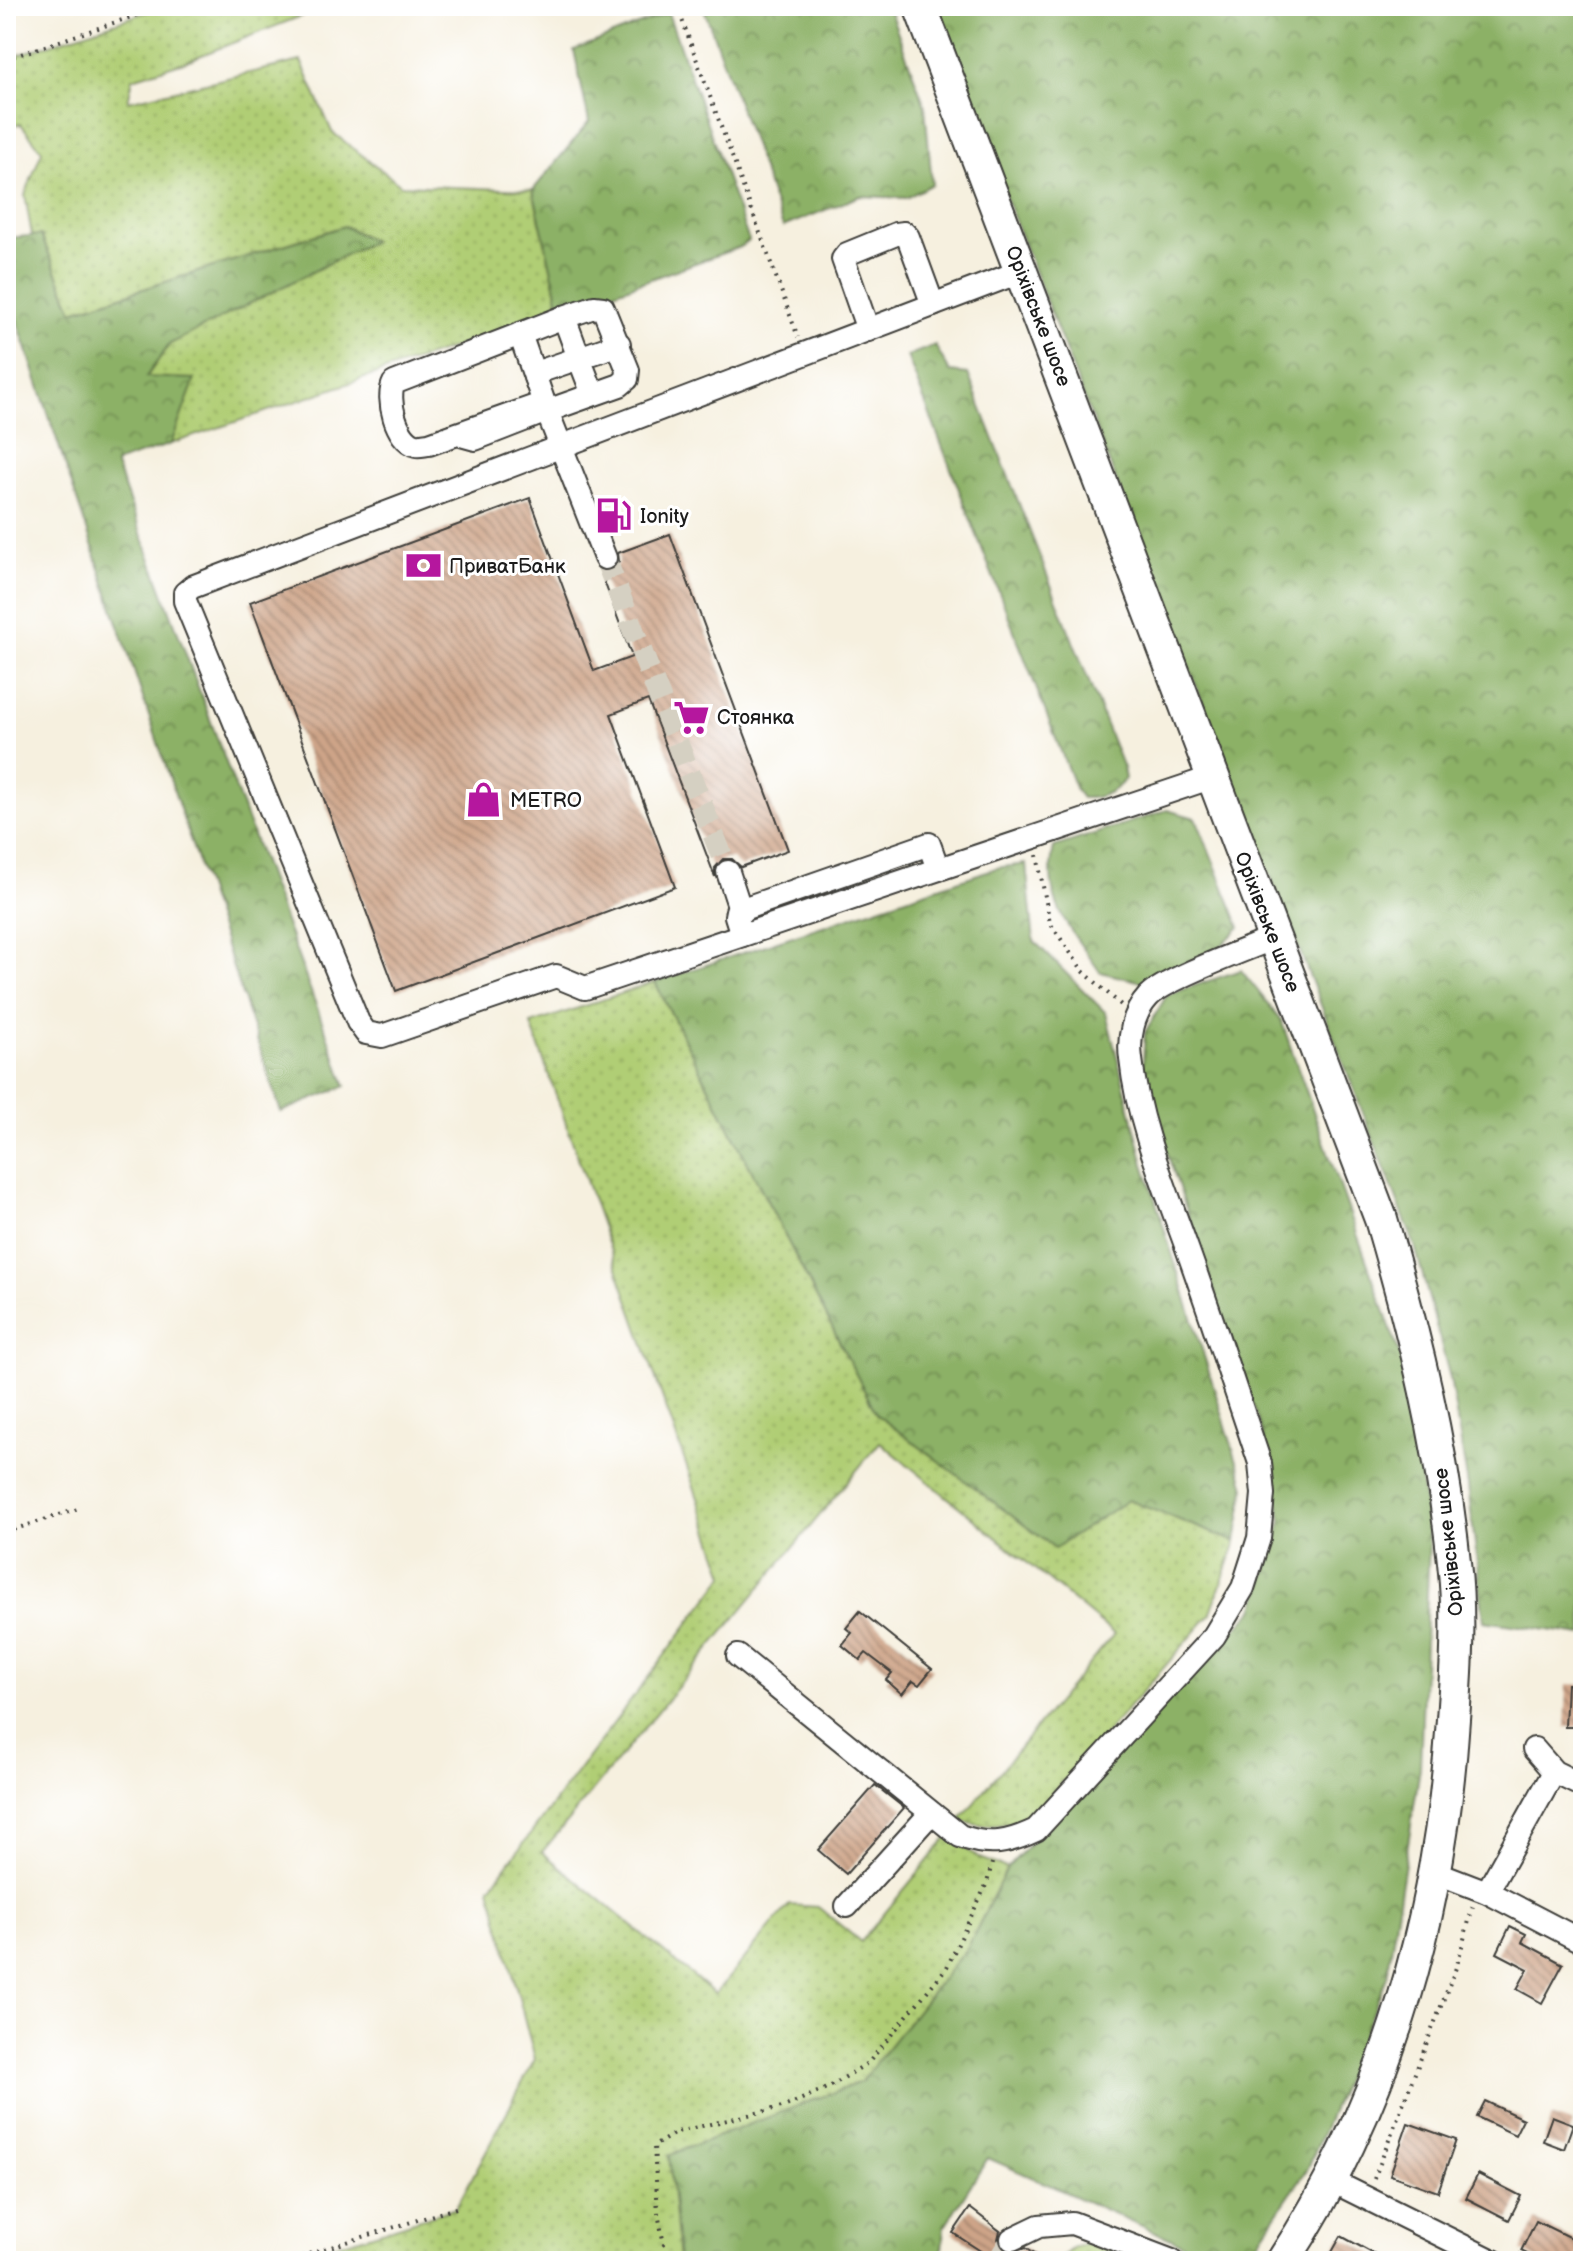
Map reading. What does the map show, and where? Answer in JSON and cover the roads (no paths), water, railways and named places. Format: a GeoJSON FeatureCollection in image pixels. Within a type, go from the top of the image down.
{"type":"FeatureCollection","features":[{"type":"Feature","properties":{"kind":"highway","name":"Оріхівське шосе"},"geometry":{"type":"LineString","coordinates":[[920,6],[1381,1219],[1413,1329],[1444,1481],[1455,1564],[1458,1646],[1451,1760],[1435,1872],[1420,1947],[1401,2014],[1369,2099],[1330,2180],[1283,2261]]}},
{"type":"Feature","properties":{"kind":"street"},"geometry":{"type":"LineString","coordinates":[[868,330],[843,259],[847,254],[896,234],[904,233],[908,237],[933,305]]}},
{"type":"Feature","properties":{"kind":"street"},"geometry":{"type":"LineString","coordinates":[[1022,271],[192,587],[185,593],[185,601],[358,1022],[366,1033],[382,1036],[556,976],[585,988],[1213,777]]}},
{"type":"Feature","properties":{"kind":"street"},"geometry":{"type":"LineString","coordinates":[[594,307],[603,308],[628,370],[627,379],[620,385],[545,409],[495,418],[429,444],[416,445],[406,439],[390,402],[389,392],[394,383],[564,317],[594,307]]}},
{"type":"Feature","properties":{"kind":"street"},"geometry":{"type":"LineString","coordinates":[[564,317],[593,394]]}},
{"type":"Feature","properties":{"kind":"street"},"geometry":{"type":"LineString","coordinates":[[520,334],[545,409],[563,447],[605,558]]}},
{"type":"Feature","properties":{"kind":"street"},"geometry":{"type":"LineString","coordinates":[[535,377],[541,371],[619,344]]}},
{"type":"Feature","properties":{"kind":"street"},"geometry":{"type":"LineString","coordinates":[[742,935],[737,911],[929,844],[938,869]]}},
{"type":"Feature","properties":{"kind":"street"},"geometry":{"type":"LineString","coordinates":[[728,872],[741,912]]}},
{"type":"Feature","properties":{"kind":"street"},"geometry":{"type":"LineString","coordinates":[[738,1656],[960,1836],[978,1843],[1010,1842],[1036,1830],[1214,1636],[1243,1588],[1259,1538],[1263,1494],[1260,1463],[1162,1180],[1137,1098],[1130,1057],[1131,1038],[1135,1017],[1149,995],[1183,976],[1274,938]]}},
{"type":"Feature","properties":{"kind":"street"},"geometry":{"type":"LineString","coordinates":[[1534,1749],[1554,1772],[1583,1786]]}},
{"type":"Feature","properties":{"kind":"street"},"geometry":{"type":"LineString","coordinates":[[1483,1890],[1554,1772]]}},
{"type":"Feature","properties":{"kind":"street"},"geometry":{"type":"LineString","coordinates":[[847,1906],[931,1813]]}},
{"type":"Feature","properties":{"kind":"street"},"geometry":{"type":"LineString","coordinates":[[1435,1872],[1483,1890],[1583,1942]]}},
{"type":"Feature","properties":{"kind":"street"},"geometry":{"type":"LineString","coordinates":[[1330,2180],[1493,2261]]}},
{"type":"Feature","properties":{"kind":"street"},"geometry":{"type":"LineString","coordinates":[[1012,2239],[1039,2226],[1072,2223],[1172,2261]]}},
{"type":"Feature","properties":{"kind":"tunnel"},"geometry":{"type":"LineString","coordinates":[[605,558],[728,872]]}},
{"type":"Feature","properties":{"kind":"tunnel"},"geometry":{"type":"LineString","coordinates":[[998,2261],[1012,2239]]}},
{"type":"Feature","properties":{"kind":"place","name":"Ionity"},"geometry":{"type":"Point","coordinates":[614,516]}},
{"type":"Feature","properties":{"kind":"place","name":"ПриватБанк"},"geometry":{"type":"Point","coordinates":[423,566]}},
{"type":"Feature","properties":{"kind":"place","name":"Стоянка"},"geometry":{"type":"Point","coordinates":[691,717]}},
{"type":"Feature","properties":{"kind":"place","name":"METRO"},"geometry":{"type":"Point","coordinates":[484,800]}}]}
